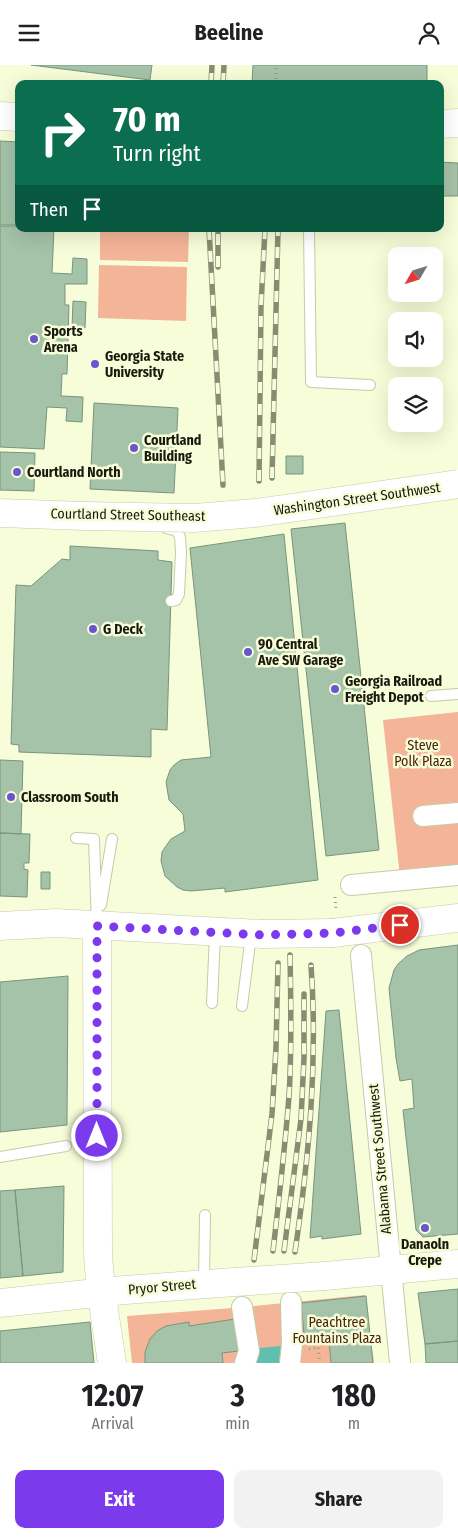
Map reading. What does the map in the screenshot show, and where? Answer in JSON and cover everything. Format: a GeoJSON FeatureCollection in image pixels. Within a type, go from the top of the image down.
{"type":"FeatureCollection","features":[{"type":"Feature","properties":{"kind":"main road"},"geometry":{"type":"LineString","coordinates":[[0,116],[15,117]]}},
{"type":"Feature","properties":{"kind":"main road"},"geometry":{"type":"LineString","coordinates":[[444,124],[458,123]]}},
{"type":"Feature","properties":{"kind":"main road","name":"Washington Street Southwest"},"geometry":{"type":"LineString","coordinates":[[256,513],[458,484]]}},
{"type":"Feature","properties":{"kind":"main road","name":"Courtland Street Southeast"},"geometry":{"type":"LineString","coordinates":[[0,513],[194,517],[256,513]]}},
{"type":"Feature","properties":{"kind":"main road"},"geometry":{"type":"LineString","coordinates":[[0,926],[56,923],[215,933],[333,933],[458,918]]}},
{"type":"Feature","properties":{"kind":"main road"},"geometry":{"type":"LineString","coordinates":[[97,926],[98,1275],[112,1363]]}},
{"type":"Feature","properties":{"kind":"main road","name":"Pryor Street"},"geometry":{"type":"LineString","coordinates":[[0,1303],[204,1283],[239,1294],[325,1276],[458,1264]]}},
{"type":"Feature","properties":{"kind":"street"},"geometry":{"type":"LineString","coordinates":[[423,816],[458,813]]}},
{"type":"Feature","properties":{"kind":"street"},"geometry":{"type":"LineString","coordinates":[[351,885],[458,875]]}},
{"type":"Feature","properties":{"kind":"street","name":"Alabama Street Southwest"},"geometry":{"type":"LineString","coordinates":[[361,955],[400,1363]]}},
{"type":"Feature","properties":{"kind":"street"},"geometry":{"type":"LineString","coordinates":[[239,1294],[249,1351],[246,1363]]}},
{"type":"Feature","properties":{"kind":"street"},"geometry":{"type":"LineString","coordinates":[[290,1363],[292,1344],[291,1302]]}},
{"type":"Feature","properties":{"kind":"lane"},"geometry":{"type":"LineString","coordinates":[[309,232],[311,382],[370,385]]}},
{"type":"Feature","properties":{"kind":"lane"},"geometry":{"type":"LineString","coordinates":[[0,520],[171,528],[177,531],[180,537],[181,552],[179,591],[176,600],[171,601]]}},
{"type":"Feature","properties":{"kind":"lane"},"geometry":{"type":"LineString","coordinates":[[431,696],[458,694]]}},
{"type":"Feature","properties":{"kind":"lane"},"geometry":{"type":"LineString","coordinates":[[76,838],[94,839],[97,926]]}},
{"type":"Feature","properties":{"kind":"lane"},"geometry":{"type":"LineString","coordinates":[[97,926],[112,839]]}},
{"type":"Feature","properties":{"kind":"lane"},"geometry":{"type":"LineString","coordinates":[[212,1003],[215,933]]}},
{"type":"Feature","properties":{"kind":"lane"},"geometry":{"type":"LineString","coordinates":[[242,1006],[257,934]]}},
{"type":"Feature","properties":{"kind":"lane"},"geometry":{"type":"LineString","coordinates":[[0,1157],[66,1147]]}},
{"type":"Feature","properties":{"kind":"lane"},"geometry":{"type":"LineString","coordinates":[[204,1283],[205,1215]]}},
{"type":"Feature","properties":{"kind":"path"},"geometry":{"type":"LineString","coordinates":[[276,65],[276,80]]}},
{"type":"Feature","properties":{"kind":"path"},"geometry":{"type":"LineString","coordinates":[[319,1352],[320,1363]]}},
{"type":"Feature","properties":{"kind":"green space"},"geometry":{"type":"Polygon","coordinates":[[[100,232],[189,232],[188,262],[100,260],[100,232]]]}},
{"type":"Feature","properties":{"kind":"green space"},"geometry":{"type":"Polygon","coordinates":[[[99,265],[187,267],[186,321],[98,318],[99,265]]]}},
{"type":"Feature","properties":{"kind":"green space","name":"Steve Polk Plaza"},"geometry":{"type":"Polygon","coordinates":[[[458,712],[458,871],[400,877],[383,720],[458,712]]]}},
{"type":"Feature","properties":{"kind":"green space","name":"Peachtree Fountains Plaza"},"geometry":{"type":"Polygon","coordinates":[[[365,1295],[374,1363],[132,1363],[127,1316],[365,1295]]]}},
{"type":"Feature","properties":{"kind":"water"},"geometry":{"type":"Polygon","coordinates":[[[281,1346],[279,1363],[257,1363],[259,1348],[281,1346]]]}},
{"type":"Feature","properties":{"kind":"building"},"geometry":{"type":"Polygon","coordinates":[[[31,65],[152,65],[150,80],[31,65]]]}},
{"type":"Feature","properties":{"kind":"building"},"geometry":{"type":"Polygon","coordinates":[[[253,65],[427,65],[427,80],[252,80],[253,65]]]}},
{"type":"Feature","properties":{"kind":"building"},"geometry":{"type":"Polygon","coordinates":[[[0,141],[15,142],[15,225],[0,225],[0,141]]]}},
{"type":"Feature","properties":{"kind":"building"},"geometry":{"type":"Polygon","coordinates":[[[444,162],[458,163],[458,196],[444,196],[444,162]]]}},
{"type":"Feature","properties":{"kind":"building","name":"Sports Arena"},"geometry":{"type":"Polygon","coordinates":[[[0,226],[15,226],[15,232],[54,232],[52,273],[72,274],[73,258],[87,259],[87,284],[65,284],[65,305],[69,305],[67,374],[62,374],[61,396],[83,397],[82,422],[66,421],[67,408],[47,407],[44,449],[0,447],[0,226]]]}},
{"type":"Feature","properties":{"kind":"building"},"geometry":{"type":"Polygon","coordinates":[[[73,301],[86,302],[85,328],[72,328],[73,301]]]}},
{"type":"Feature","properties":{"kind":"building","name":"Courtland Building"},"geometry":{"type":"Polygon","coordinates":[[[94,403],[178,408],[174,493],[90,489],[94,403]]]}},
{"type":"Feature","properties":{"kind":"building","name":"Courtland North"},"geometry":{"type":"Polygon","coordinates":[[[0,452],[35,453],[34,491],[0,490],[0,452]]]}},
{"type":"Feature","properties":{"kind":"building"},"geometry":{"type":"Polygon","coordinates":[[[286,456],[303,456],[303,474],[286,474],[286,456]]]}},
{"type":"Feature","properties":{"kind":"building","name":"Georgia Railroad Freight Depot"},"geometry":{"type":"Polygon","coordinates":[[[345,523],[379,850],[326,856],[291,529],[345,523]]]}},
{"type":"Feature","properties":{"kind":"building","name":"90 Central Ave SW Garage"},"geometry":{"type":"Polygon","coordinates":[[[284,534],[318,880],[225,892],[225,888],[183,890],[165,876],[161,861],[162,852],[171,839],[185,831],[183,814],[169,800],[166,782],[170,770],[181,760],[211,757],[190,548],[284,534]]]}},
{"type":"Feature","properties":{"kind":"building","name":"G Deck"},"geometry":{"type":"Polygon","coordinates":[[[70,546],[158,551],[158,560],[172,562],[167,730],[151,729],[151,757],[19,752],[19,745],[11,744],[16,585],[31,586],[62,559],[70,560],[70,546]]]}},
{"type":"Feature","properties":{"kind":"building","name":"Classroom South"},"geometry":{"type":"Polygon","coordinates":[[[0,760],[23,761],[21,834],[0,833],[0,760]]]}},
{"type":"Feature","properties":{"kind":"building"},"geometry":{"type":"Polygon","coordinates":[[[0,833],[30,834],[29,863],[24,863],[24,869],[28,870],[27,897],[0,896],[0,833]]]}},
{"type":"Feature","properties":{"kind":"building"},"geometry":{"type":"Polygon","coordinates":[[[41,872],[50,872],[50,889],[41,889],[41,872]]]}},
{"type":"Feature","properties":{"kind":"building"},"geometry":{"type":"Polygon","coordinates":[[[458,945],[458,1234],[423,1237],[416,1230],[403,1110],[414,1108],[412,1079],[400,1081],[389,988],[394,970],[407,956],[419,950],[458,945]]]}},
{"type":"Feature","properties":{"kind":"building"},"geometry":{"type":"Polygon","coordinates":[[[68,976],[67,1125],[0,1132],[0,982],[68,976]]]}},
{"type":"Feature","properties":{"kind":"building"},"geometry":{"type":"Polygon","coordinates":[[[339,1010],[361,1234],[322,1239],[322,1236],[310,1238],[326,1011],[339,1010]]]}},
{"type":"Feature","properties":{"kind":"building"},"geometry":{"type":"Polygon","coordinates":[[[64,1186],[63,1272],[23,1276],[15,1190],[64,1186]]]}},
{"type":"Feature","properties":{"kind":"building"},"geometry":{"type":"Polygon","coordinates":[[[15,1190],[23,1276],[0,1278],[0,1191],[15,1190]]]}},
{"type":"Feature","properties":{"kind":"building"},"geometry":{"type":"Polygon","coordinates":[[[458,1289],[458,1341],[425,1344],[418,1293],[458,1289]]]}},
{"type":"Feature","properties":{"kind":"building"},"geometry":{"type":"Polygon","coordinates":[[[366,1296],[373,1363],[331,1363],[329,1341],[305,1343],[301,1303],[366,1296]]]}},
{"type":"Feature","properties":{"kind":"building"},"geometry":{"type":"Polygon","coordinates":[[[235,1319],[239,1351],[222,1353],[223,1363],[145,1363],[145,1352],[150,1339],[157,1331],[166,1326],[189,1322],[189,1326],[235,1319]]]}},
{"type":"Feature","properties":{"kind":"building"},"geometry":{"type":"Polygon","coordinates":[[[90,1322],[94,1363],[0,1363],[0,1331],[90,1322]]]}},
{"type":"Feature","properties":{"kind":"building"},"geometry":{"type":"Polygon","coordinates":[[[458,1341],[458,1363],[426,1363],[425,1344],[458,1341]]]}},
{"type":"Feature","properties":{"kind":"railway"},"geometry":{"type":"LineString","coordinates":[[211,80],[212,65]]}},
{"type":"Feature","properties":{"kind":"railway"},"geometry":{"type":"LineString","coordinates":[[223,80],[224,65]]}},
{"type":"Feature","properties":{"kind":"railway"},"geometry":{"type":"LineString","coordinates":[[209,232],[223,485]]}},
{"type":"Feature","properties":{"kind":"railway"},"geometry":{"type":"LineString","coordinates":[[218,232],[218,267]]}},
{"type":"Feature","properties":{"kind":"railway"},"geometry":{"type":"LineString","coordinates":[[259,481],[261,306],[265,232]]}},
{"type":"Feature","properties":{"kind":"railway"},"geometry":{"type":"LineString","coordinates":[[272,478],[278,232]]}},
{"type":"Feature","properties":{"kind":"railway"},"geometry":{"type":"LineString","coordinates":[[273,1251],[289,1096],[291,1043],[290,955]]}},
{"type":"Feature","properties":{"kind":"railway"},"geometry":{"type":"LineString","coordinates":[[254,1260],[272,1114],[278,963]]}},
{"type":"Feature","properties":{"kind":"railway"},"geometry":{"type":"LineString","coordinates":[[295,1252],[308,1145],[313,1074],[311,965]]}},
{"type":"Feature","properties":{"kind":"railway"},"geometry":{"type":"LineString","coordinates":[[284,1251],[301,1119],[304,1058],[304,994]]}},
{"type":"Feature","properties":{"kind":"place","name":"Sports Arena"},"geometry":{"type":"Point","coordinates":[34,339]}},
{"type":"Feature","properties":{"kind":"place","name":"Georgia State University"},"geometry":{"type":"Point","coordinates":[95,364]}},
{"type":"Feature","properties":{"kind":"place","name":"Courtland Building"},"geometry":{"type":"Point","coordinates":[134,448]}},
{"type":"Feature","properties":{"kind":"place","name":"Courtland North"},"geometry":{"type":"Point","coordinates":[17,472]}},
{"type":"Feature","properties":{"kind":"place","name":"G Deck"},"geometry":{"type":"Point","coordinates":[93,629]}},
{"type":"Feature","properties":{"kind":"place","name":"90 Central Ave SW Garage"},"geometry":{"type":"Point","coordinates":[248,652]}},
{"type":"Feature","properties":{"kind":"place","name":"Georgia Railroad Freight Depot"},"geometry":{"type":"Point","coordinates":[335,689]}},
{"type":"Feature","properties":{"kind":"place","name":"Classroom South"},"geometry":{"type":"Point","coordinates":[11,797]}},
{"type":"Feature","properties":{"kind":"place","name":"Danaoln Crepe"},"geometry":{"type":"Point","coordinates":[425,1228]}},
{"type":"Feature","properties":{"kind":"route"},"geometry":{"type":"LineString","coordinates":[[97,1136],[97,926],[262,935],[333,933],[400,925]]}}]}
